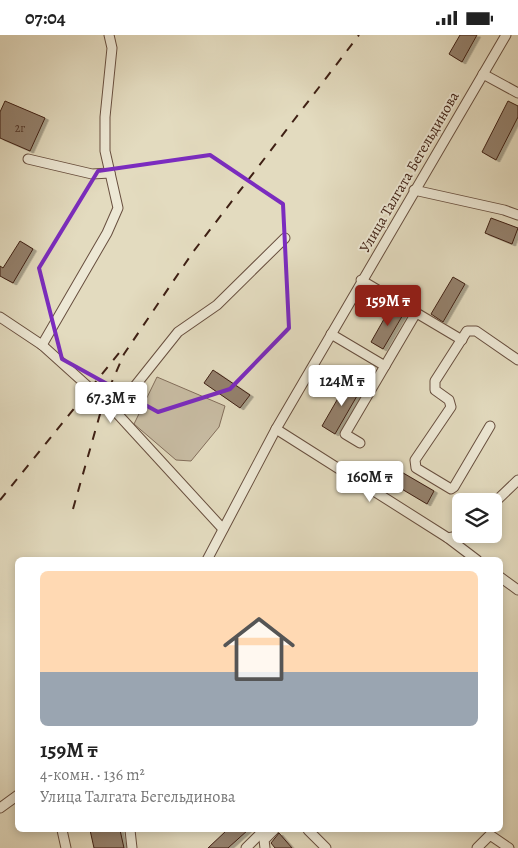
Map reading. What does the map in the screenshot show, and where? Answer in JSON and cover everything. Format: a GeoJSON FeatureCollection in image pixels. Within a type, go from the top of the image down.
{"type":"FeatureCollection","features":[{"type":"Feature","properties":{"kind":"street"},"geometry":{"type":"LineString","coordinates":[[42,345],[107,233],[118,208],[105,151],[105,117],[112,47],[109,35]]}},
{"type":"Feature","properties":{"kind":"street","name":"Улица Талгата Бегельдинова"},"geometry":{"type":"LineString","coordinates":[[209,557],[276,429],[506,35]]}},
{"type":"Feature","properties":{"kind":"street"},"geometry":{"type":"LineString","coordinates":[[483,74],[518,93]]}},
{"type":"Feature","properties":{"kind":"street"},"geometry":{"type":"LineString","coordinates":[[28,159],[92,174],[110,173]]}},
{"type":"Feature","properties":{"kind":"street"},"geometry":{"type":"LineString","coordinates":[[414,190],[504,210],[518,215]]}},
{"type":"Feature","properties":{"kind":"street"},"geometry":{"type":"LineString","coordinates":[[115,411],[178,332],[217,305],[285,238]]}},
{"type":"Feature","properties":{"kind":"street"},"geometry":{"type":"LineString","coordinates":[[361,281],[462,340]]}},
{"type":"Feature","properties":{"kind":"street"},"geometry":{"type":"LineString","coordinates":[[360,443],[345,434],[416,313]]}},
{"type":"Feature","properties":{"kind":"street"},"geometry":{"type":"LineString","coordinates":[[0,317],[42,345],[115,411],[223,529]]}},
{"type":"Feature","properties":{"kind":"street"},"geometry":{"type":"LineString","coordinates":[[490,427],[451,489],[416,468],[415,460],[451,407],[448,399],[435,390],[434,385],[467,331],[476,331],[518,360]]}},
{"type":"Feature","properties":{"kind":"street"},"geometry":{"type":"LineString","coordinates":[[331,334],[385,366]]}},
{"type":"Feature","properties":{"kind":"street"},"geometry":{"type":"LineString","coordinates":[[276,429],[448,538],[473,557]]}},
{"type":"Feature","properties":{"kind":"street"},"geometry":{"type":"LineString","coordinates":[[502,495],[518,480]]}},
{"type":"Feature","properties":{"kind":"street"},"geometry":{"type":"LineString","coordinates":[[448,538],[452,537]]}},
{"type":"Feature","properties":{"kind":"street"},"geometry":{"type":"LineString","coordinates":[[503,579],[518,590]]}},
{"type":"Feature","properties":{"kind":"street"},"geometry":{"type":"LineString","coordinates":[[0,809],[15,797]]}},
{"type":"Feature","properties":{"kind":"street"},"geometry":{"type":"LineString","coordinates":[[63,832],[66,845],[76,848]]}},
{"type":"Feature","properties":{"kind":"street"},"geometry":{"type":"LineString","coordinates":[[130,832],[132,848]]}},
{"type":"Feature","properties":{"kind":"street"},"geometry":{"type":"LineString","coordinates":[[246,848],[262,832]]}},
{"type":"Feature","properties":{"kind":"street"},"geometry":{"type":"LineString","coordinates":[[265,848],[264,840],[272,832]]}},
{"type":"Feature","properties":{"kind":"street"},"geometry":{"type":"LineString","coordinates":[[310,832],[326,848]]}},
{"type":"Feature","properties":{"kind":"street"},"geometry":{"type":"LineString","coordinates":[[477,848],[490,835],[509,848]]}},
{"type":"Feature","properties":{"kind":"highlighted area"},"geometry":{"type":"Polygon","coordinates":[[[210,155],[283,204],[289,328],[230,389],[158,412],[62,359],[39,268],[98,171],[210,155]]]}},
{"type":"Feature","properties":{"kind":"shaded area"},"geometry":{"type":"Polygon","coordinates":[[[157,377],[225,406],[219,427],[191,461],[176,460],[134,424],[157,377]]]}},
{"type":"Feature","properties":{"kind":"building"},"geometry":{"type":"Polygon","coordinates":[[[460,35],[477,35],[462,62],[449,54],[460,35]]]}},
{"type":"Feature","properties":{"kind":"building"},"geometry":{"type":"Polygon","coordinates":[[[5,101],[45,118],[30,151],[0,138],[0,112],[5,101]]]}},
{"type":"Feature","properties":{"kind":"building"},"geometry":{"type":"Polygon","coordinates":[[[508,101],[518,106],[518,117],[496,160],[482,152],[508,101]]]}},
{"type":"Feature","properties":{"kind":"building"},"geometry":{"type":"Polygon","coordinates":[[[491,218],[518,228],[512,244],[485,233],[491,218]]]}},
{"type":"Feature","properties":{"kind":"building"},"geometry":{"type":"Polygon","coordinates":[[[20,241],[33,249],[13,283],[0,276],[0,266],[3,268],[20,241]]]}},
{"type":"Feature","properties":{"kind":"building"},"geometry":{"type":"Polygon","coordinates":[[[453,277],[465,284],[443,322],[431,314],[453,277]]]}},
{"type":"Feature","properties":{"kind":"building"},"geometry":{"type":"Polygon","coordinates":[[[392,305],[404,313],[383,349],[371,342],[392,305]]]}},
{"type":"Feature","properties":{"kind":"building"},"geometry":{"type":"Polygon","coordinates":[[[213,370],[250,395],[240,408],[204,383],[213,370]]]}},
{"type":"Feature","properties":{"kind":"building"},"geometry":{"type":"Polygon","coordinates":[[[348,381],[361,389],[335,434],[322,426],[348,381]]]}},
{"type":"Feature","properties":{"kind":"building"},"geometry":{"type":"Polygon","coordinates":[[[398,470],[434,491],[427,504],[390,482],[398,470]]]}},
{"type":"Feature","properties":{"kind":"building"},"geometry":{"type":"Polygon","coordinates":[[[90,832],[120,832],[124,848],[94,848],[90,832]]]}},
{"type":"Feature","properties":{"kind":"building"},"geometry":{"type":"Polygon","coordinates":[[[225,832],[246,832],[228,848],[208,848],[225,832]]]}},
{"type":"Feature","properties":{"kind":"building"},"geometry":{"type":"Polygon","coordinates":[[[279,833],[292,848],[275,848],[271,843],[279,833]]]}},
{"type":"Feature","properties":{"kind":"railway"},"geometry":{"type":"LineString","coordinates":[[73,509],[104,400],[124,354],[193,252],[359,35]]}},
{"type":"Feature","properties":{"kind":"railway"},"geometry":{"type":"LineString","coordinates":[[0,500],[119,353]]}}]}
